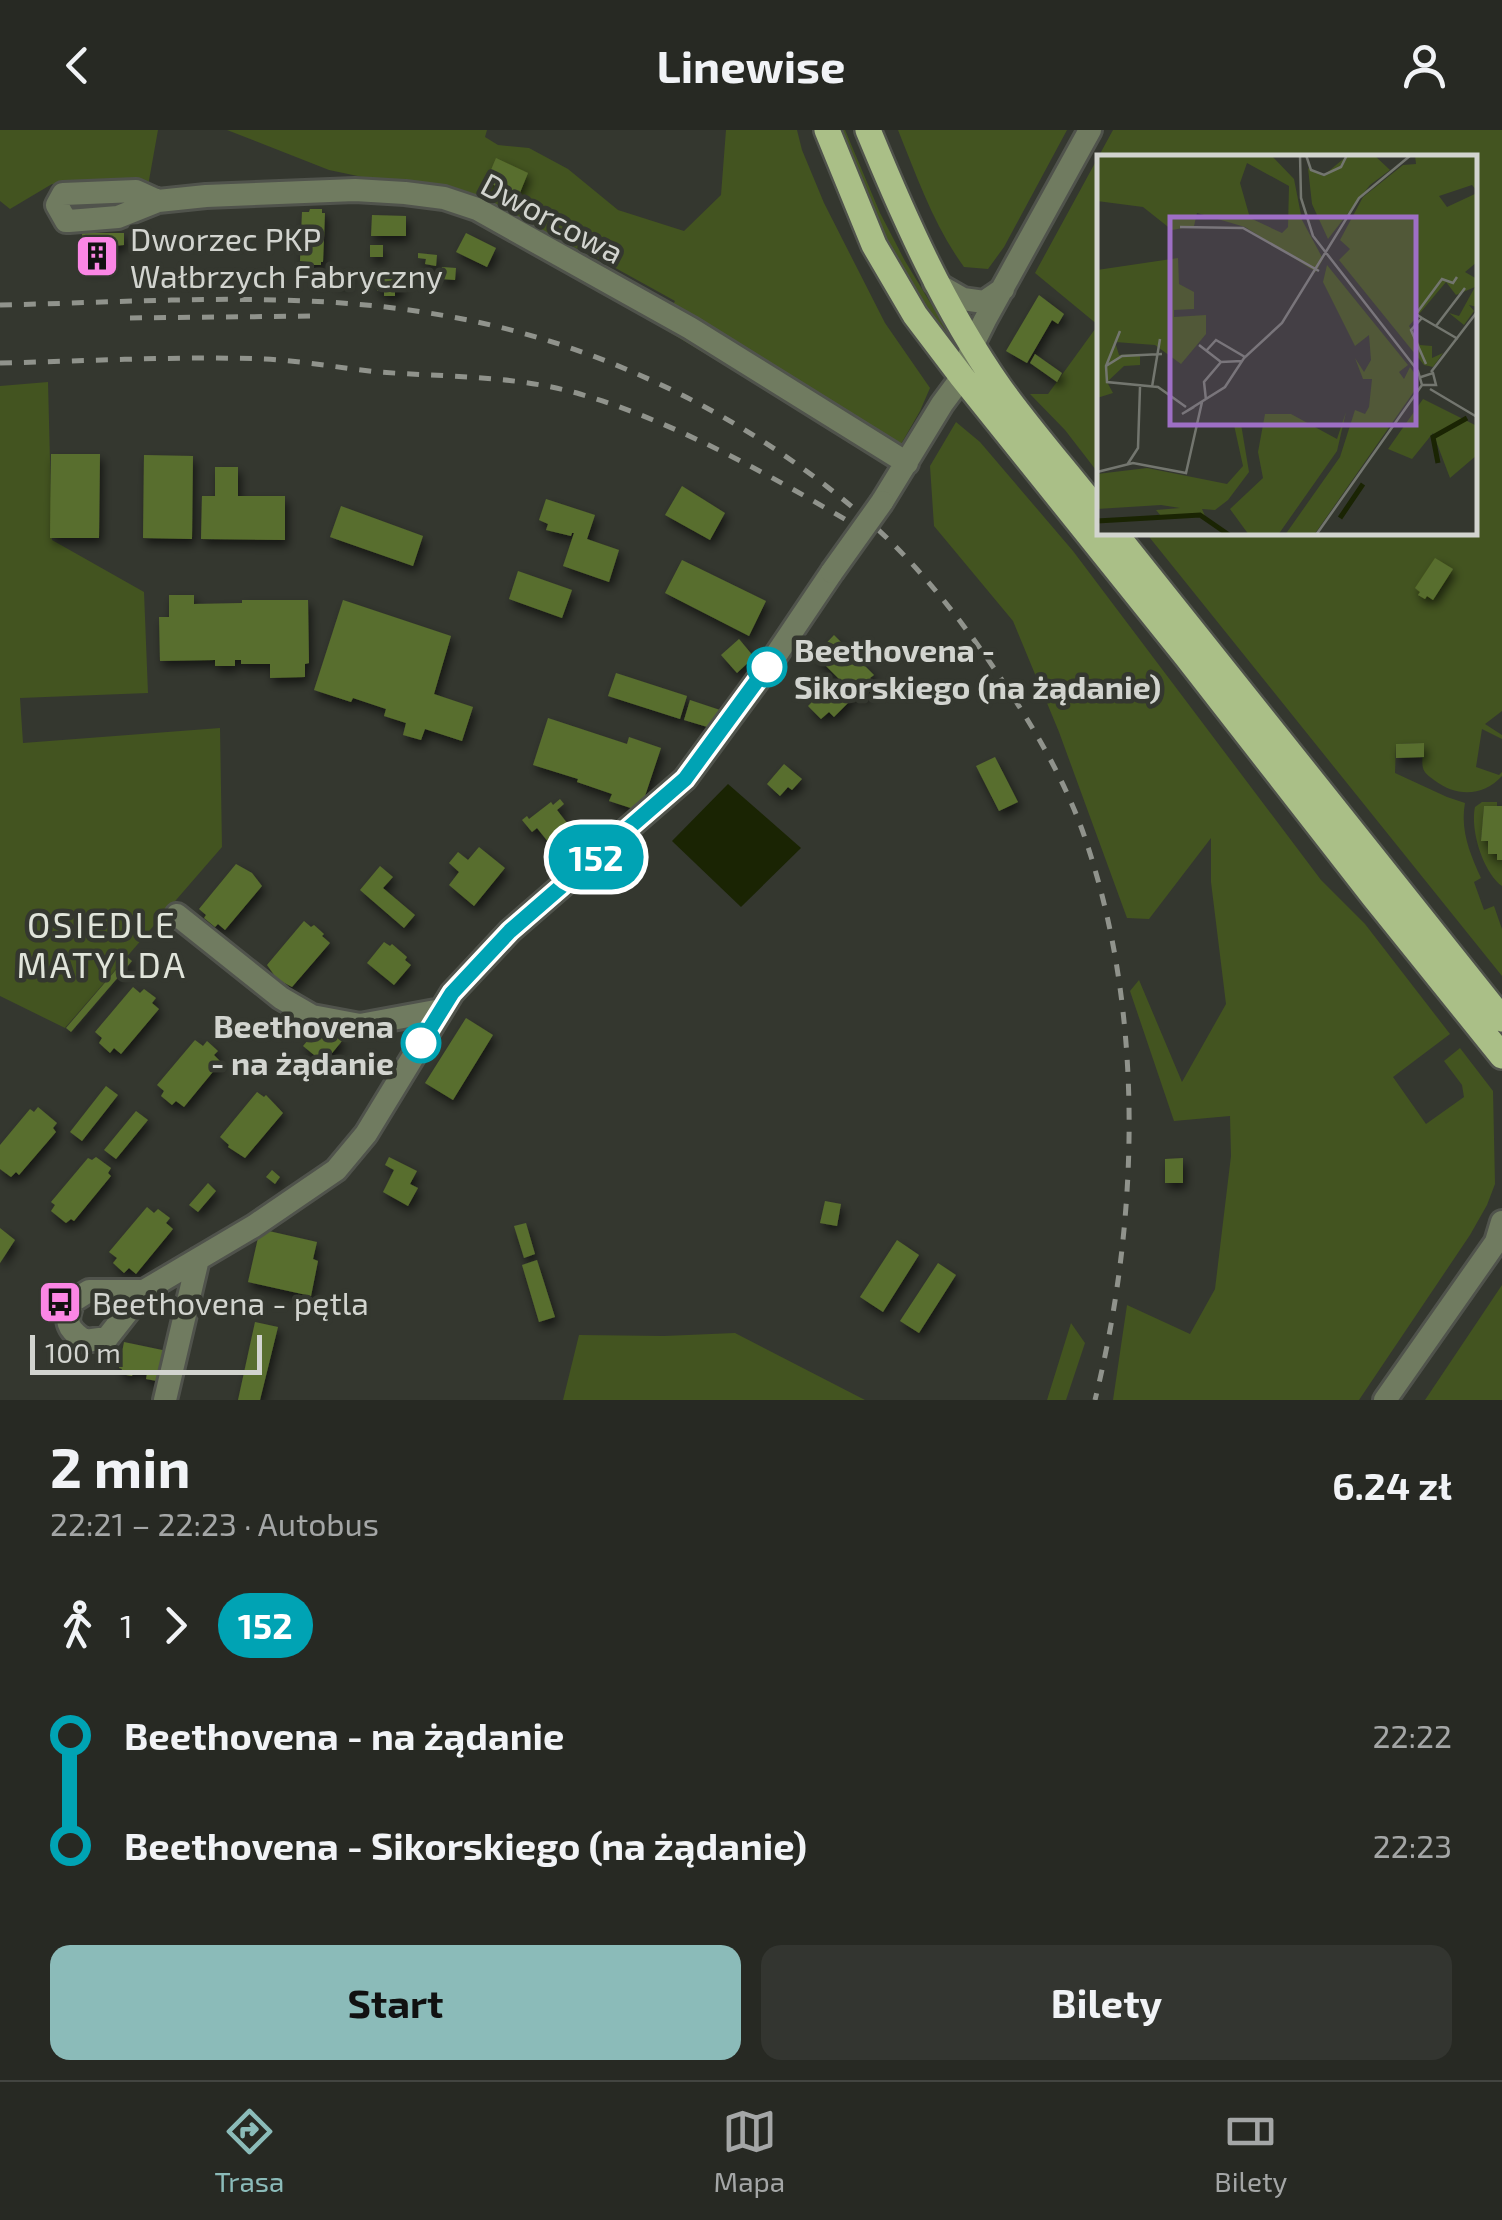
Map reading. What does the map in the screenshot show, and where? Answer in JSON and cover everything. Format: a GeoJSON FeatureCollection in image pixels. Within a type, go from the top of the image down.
{"type":"FeatureCollection","features":[{"type":"Feature","properties":{"kind":"main road"},"geometry":{"type":"LineString","coordinates":[[826,130],[874,245],[914,315],[1502,1056]]}},
{"type":"Feature","properties":{"kind":"main road"},"geometry":{"type":"LineString","coordinates":[[868,130],[935,282],[999,386],[1097,510]]}},
{"type":"Feature","properties":{"kind":"main road"},"geometry":{"type":"LineString","coordinates":[[1116,535],[1502,1020]]}},
{"type":"Feature","properties":{"kind":"street"},"geometry":{"type":"LineString","coordinates":[[144,1291],[254,1226],[336,1170],[366,1134],[452,993],[510,931],[685,779],[882,502],[962,377],[973,344],[1090,130]]}},
{"type":"Feature","properties":{"kind":"street","name":"Dworcowa"},"geometry":{"type":"LineString","coordinates":[[63,194],[136,191],[158,201],[355,190],[444,198],[477,209],[690,328],[907,463]]}},
{"type":"Feature","properties":{"kind":"street"},"geometry":{"type":"LineString","coordinates":[[935,282],[963,299],[984,302],[1003,289]]}},
{"type":"Feature","properties":{"kind":"street"},"geometry":{"type":"LineString","coordinates":[[177,915],[281,998],[312,1016],[360,1025],[441,1010]]}},
{"type":"Feature","properties":{"kind":"street"},"geometry":{"type":"LineString","coordinates":[[1385,1400],[1500,1234]]}},
{"type":"Feature","properties":{"kind":"street"},"geometry":{"type":"LineString","coordinates":[[165,1400],[198,1259]]}},
{"type":"Feature","properties":{"kind":"shaded area"},"geometry":{"type":"Polygon","coordinates":[[[0,130],[158,130],[148,186],[52,184],[10,209],[0,201],[0,130]]]}},
{"type":"Feature","properties":{"kind":"shaded area"},"geometry":{"type":"Polygon","coordinates":[[[227,130],[487,130],[485,137],[498,145],[529,148],[568,169],[618,210],[684,231],[721,195],[726,130],[797,130],[824,203],[885,323],[930,388],[889,465],[661,327],[675,301],[601,260],[459,192],[329,170],[227,130]]]}},
{"type":"Feature","properties":{"kind":"shaded area"},"geometry":{"type":"Polygon","coordinates":[[[839,130],[845,130],[880,213],[950,335],[948,338],[943,338],[898,264],[839,130]]]}},
{"type":"Feature","properties":{"kind":"shaded area"},"geometry":{"type":"Polygon","coordinates":[[[898,130],[1067,130],[1004,247],[988,269],[964,267],[953,251],[898,130]]]}},
{"type":"Feature","properties":{"kind":"shaded area"},"geometry":{"type":"Polygon","coordinates":[[[1113,130],[1502,130],[1502,711],[1485,724],[1502,739],[1482,729],[1476,767],[1499,775],[1502,772],[1502,776],[1478,791],[1451,790],[1425,772],[1423,743],[1396,744],[1395,773],[1465,803],[1465,832],[1481,878],[1474,882],[1484,910],[1494,906],[1502,929],[1502,976],[1148,535],[1477,535],[1477,155],[1099,155],[1113,130]]]}},
{"type":"Feature","properties":{"kind":"shaded area"},"geometry":{"type":"Polygon","coordinates":[[[1097,159],[1097,324],[1035,273],[1097,159]]]}},
{"type":"Feature","properties":{"kind":"shaded area"},"geometry":{"type":"Polygon","coordinates":[[[1097,326],[1097,471],[1030,394],[1048,394],[1097,326]]]}},
{"type":"Feature","properties":{"kind":"shaded area"},"geometry":{"type":"Polygon","coordinates":[[[48,382],[52,540],[144,592],[148,693],[20,698],[23,743],[220,728],[222,847],[65,1028],[0,996],[0,386],[48,382]]]}},
{"type":"Feature","properties":{"kind":"shaded area"},"geometry":{"type":"Polygon","coordinates":[[[956,422],[980,442],[1073,551],[1321,880],[1365,924],[1450,1034],[1393,1077],[1426,1124],[1464,1097],[1462,1085],[1444,1061],[1460,1048],[1493,1091],[1495,1184],[1487,1205],[1359,1400],[1113,1400],[1127,1305],[1190,1334],[1215,1289],[1231,1156],[1230,1116],[1174,1121],[1130,991],[1139,980],[1182,1082],[1226,1004],[1211,882],[1211,838],[1149,919],[1127,918],[1059,732],[1013,621],[934,526],[930,466],[956,422]]]}},
{"type":"Feature","properties":{"kind":"shaded area"},"geometry":{"type":"Polygon","coordinates":[[[728,784],[801,848],[741,907],[672,841],[728,784]]]}},
{"type":"Feature","properties":{"kind":"shaded area"},"geometry":{"type":"Polygon","coordinates":[[[1482,802],[1497,802],[1497,806],[1484,806],[1481,840],[1488,841],[1489,854],[1497,854],[1497,860],[1502,860],[1502,886],[1489,871],[1476,838],[1475,807],[1482,802]]]}},
{"type":"Feature","properties":{"kind":"shaded area"},"geometry":{"type":"Polygon","coordinates":[[[1502,1285],[1502,1400],[1425,1400],[1502,1285]]]}},
{"type":"Feature","properties":{"kind":"shaded area"},"geometry":{"type":"Polygon","coordinates":[[[1071,1323],[1085,1343],[1066,1400],[1047,1400],[1071,1323]]]}},
{"type":"Feature","properties":{"kind":"shaded area"},"geometry":{"type":"Polygon","coordinates":[[[735,1333],[865,1400],[563,1400],[579,1335],[735,1333]]]}},
{"type":"Feature","properties":{"kind":"building"},"geometry":{"type":"Polygon","coordinates":[[[496,158],[528,173],[519,195],[486,182],[496,158]]]}},
{"type":"Feature","properties":{"kind":"building"},"geometry":{"type":"Polygon","coordinates":[[[322,209],[325,213],[321,265],[300,261],[302,212],[322,209]]]}},
{"type":"Feature","properties":{"kind":"building"},"geometry":{"type":"Polygon","coordinates":[[[372,215],[406,216],[406,236],[371,236],[372,215]]]}},
{"type":"Feature","properties":{"kind":"building","name":"Dworzec PKP Wałbrzych Fabryczny"},"geometry":{"type":"Polygon","coordinates":[[[82,233],[124,233],[124,245],[112,246],[112,267],[83,268],[82,233]]]}},
{"type":"Feature","properties":{"kind":"building"},"geometry":{"type":"Polygon","coordinates":[[[466,233],[496,248],[487,267],[456,252],[466,233]]]}},
{"type":"Feature","properties":{"kind":"building"},"geometry":{"type":"Polygon","coordinates":[[[370,245],[383,245],[383,257],[370,257],[370,245]]]}},
{"type":"Feature","properties":{"kind":"building"},"geometry":{"type":"Polygon","coordinates":[[[418,253],[437,255],[436,266],[425,264],[426,259],[418,258],[418,253]]]}},
{"type":"Feature","properties":{"kind":"building"},"geometry":{"type":"Polygon","coordinates":[[[442,267],[456,268],[455,280],[441,279],[442,267]]]}},
{"type":"Feature","properties":{"kind":"building"},"geometry":{"type":"Polygon","coordinates":[[[335,269],[349,270],[348,284],[335,283],[335,269]]]}},
{"type":"Feature","properties":{"kind":"building"},"geometry":{"type":"Polygon","coordinates":[[[377,279],[401,279],[401,291],[395,291],[395,296],[384,296],[384,291],[377,291],[377,279]]]}},
{"type":"Feature","properties":{"kind":"building"},"geometry":{"type":"Polygon","coordinates":[[[1039,295],[1064,314],[1058,324],[1052,320],[1027,363],[1006,351],[1039,295]]]}},
{"type":"Feature","properties":{"kind":"building"},"geometry":{"type":"Polygon","coordinates":[[[1035,354],[1062,373],[1057,382],[1030,363],[1035,354]]]}},
{"type":"Feature","properties":{"kind":"building"},"geometry":{"type":"Polygon","coordinates":[[[51,454],[100,454],[99,538],[50,538],[51,454]]]}},
{"type":"Feature","properties":{"kind":"building"},"geometry":{"type":"Polygon","coordinates":[[[144,455],[193,456],[192,539],[143,538],[144,455]]]}},
{"type":"Feature","properties":{"kind":"building"},"geometry":{"type":"Polygon","coordinates":[[[215,467],[238,467],[238,496],[285,496],[285,540],[201,539],[202,496],[215,496],[215,467]]]}},
{"type":"Feature","properties":{"kind":"building"},"geometry":{"type":"Polygon","coordinates":[[[682,486],[725,513],[710,540],[665,515],[682,486]]]}},
{"type":"Feature","properties":{"kind":"building"},"geometry":{"type":"Polygon","coordinates":[[[546,499],[595,515],[587,539],[619,550],[609,582],[563,566],[574,533],[571,536],[546,530],[548,524],[539,520],[546,499]]]}},
{"type":"Feature","properties":{"kind":"building"},"geometry":{"type":"Polygon","coordinates":[[[341,506],[423,536],[413,566],[330,537],[341,506]]]}},
{"type":"Feature","properties":{"kind":"building"},"geometry":{"type":"Polygon","coordinates":[[[1435,558],[1453,569],[1433,600],[1427,596],[1425,599],[1415,588],[1435,558]]]}},
{"type":"Feature","properties":{"kind":"building"},"geometry":{"type":"Polygon","coordinates":[[[682,560],[766,601],[749,636],[665,593],[682,560]]]}},
{"type":"Feature","properties":{"kind":"building"},"geometry":{"type":"Polygon","coordinates":[[[518,571],[572,590],[562,618],[509,599],[518,571]]]}},
{"type":"Feature","properties":{"kind":"building"},"geometry":{"type":"Polygon","coordinates":[[[169,595],[194,595],[194,604],[308,600],[309,663],[305,664],[305,677],[270,678],[270,664],[241,664],[241,660],[235,660],[235,666],[215,666],[215,660],[160,661],[159,617],[169,617],[169,595]]]}},
{"type":"Feature","properties":{"kind":"building"},"geometry":{"type":"Polygon","coordinates":[[[343,600],[451,636],[434,694],[473,707],[462,741],[425,729],[421,740],[403,735],[406,723],[384,716],[386,709],[314,690],[343,600]]]}},
{"type":"Feature","properties":{"kind":"building"},"geometry":{"type":"Polygon","coordinates":[[[834,635],[874,675],[870,678],[876,685],[862,699],[855,692],[834,717],[829,712],[821,719],[808,706],[830,684],[837,686],[842,682],[815,655],[834,635]]]}},
{"type":"Feature","properties":{"kind":"building"},"geometry":{"type":"Polygon","coordinates":[[[739,639],[754,657],[737,673],[721,655],[739,639]]]}},
{"type":"Feature","properties":{"kind":"building"},"geometry":{"type":"Polygon","coordinates":[[[616,673],[687,696],[680,719],[608,696],[616,673]]]}},
{"type":"Feature","properties":{"kind":"building"},"geometry":{"type":"Polygon","coordinates":[[[690,700],[723,711],[714,729],[684,720],[690,700]]]}},
{"type":"Feature","properties":{"kind":"building"},"geometry":{"type":"Polygon","coordinates":[[[548,718],[627,744],[629,737],[661,748],[640,811],[609,801],[612,794],[577,782],[578,779],[533,765],[548,718]]]}},
{"type":"Feature","properties":{"kind":"building"},"geometry":{"type":"Polygon","coordinates":[[[1424,743],[1424,757],[1396,758],[1396,744],[1424,743]]]}},
{"type":"Feature","properties":{"kind":"building"},"geometry":{"type":"Polygon","coordinates":[[[995,757],[1018,802],[999,811],[976,766],[995,757]]]}},
{"type":"Feature","properties":{"kind":"building"},"geometry":{"type":"Polygon","coordinates":[[[784,764],[802,779],[780,796],[767,784],[784,764]]]}},
{"type":"Feature","properties":{"kind":"building"},"geometry":{"type":"Polygon","coordinates":[[[560,799],[564,804],[557,810],[581,841],[561,858],[537,828],[532,832],[522,820],[560,799]]]}},
{"type":"Feature","properties":{"kind":"building"},"geometry":{"type":"Polygon","coordinates":[[[1484,806],[1502,806],[1502,860],[1497,860],[1497,854],[1488,854],[1488,841],[1481,841],[1484,806]]]}},
{"type":"Feature","properties":{"kind":"building"},"geometry":{"type":"Polygon","coordinates":[[[479,847],[505,868],[474,906],[449,885],[459,872],[449,863],[458,852],[468,860],[479,847]]]}},
{"type":"Feature","properties":{"kind":"building"},"geometry":{"type":"Polygon","coordinates":[[[236,864],[252,873],[262,886],[225,930],[218,924],[215,927],[199,909],[236,864]]]}},
{"type":"Feature","properties":{"kind":"building"},"geometry":{"type":"Polygon","coordinates":[[[380,866],[393,877],[383,888],[415,915],[404,928],[360,890],[380,866]]]}},
{"type":"Feature","properties":{"kind":"building"},"geometry":{"type":"Polygon","coordinates":[[[304,921],[314,925],[330,943],[292,987],[277,979],[267,965],[304,921]]]}},
{"type":"Feature","properties":{"kind":"building"},"geometry":{"type":"Polygon","coordinates":[[[384,942],[392,944],[411,965],[394,985],[367,963],[384,942]]]}},
{"type":"Feature","properties":{"kind":"building"},"geometry":{"type":"Polygon","coordinates":[[[127,957],[132,961],[71,1032],[66,1028],[127,957]]]}},
{"type":"Feature","properties":{"kind":"building"},"geometry":{"type":"Polygon","coordinates":[[[133,987],[156,998],[152,1003],[159,1009],[121,1054],[114,1048],[110,1053],[99,1043],[102,1038],[95,1032],[133,987]]]}},
{"type":"Feature","properties":{"kind":"building"},"geometry":{"type":"Polygon","coordinates":[[[466,1018],[493,1035],[453,1100],[425,1083],[466,1018]]]}},
{"type":"Feature","properties":{"kind":"building"},"geometry":{"type":"Polygon","coordinates":[[[322,1024],[342,1041],[324,1063],[303,1046],[322,1024]]]}},
{"type":"Feature","properties":{"kind":"building"},"geometry":{"type":"Polygon","coordinates":[[[195,1040],[203,1046],[207,1041],[218,1051],[214,1055],[221,1062],[184,1107],[176,1101],[172,1105],[161,1096],[164,1091],[157,1085],[195,1040]]]}},
{"type":"Feature","properties":{"kind":"building"},"geometry":{"type":"Polygon","coordinates":[[[106,1086],[118,1095],[82,1141],[70,1132],[106,1086]]]}},
{"type":"Feature","properties":{"kind":"building"},"geometry":{"type":"Polygon","coordinates":[[[257,1092],[266,1095],[283,1113],[245,1158],[220,1137],[257,1092]]]}},
{"type":"Feature","properties":{"kind":"building"},"geometry":{"type":"Polygon","coordinates":[[[38,1107],[57,1123],[53,1128],[56,1132],[19,1175],[16,1172],[11,1177],[0,1169],[0,1145],[30,1109],[34,1112],[38,1107]]]}},
{"type":"Feature","properties":{"kind":"building"},"geometry":{"type":"Polygon","coordinates":[[[136,1111],[148,1120],[116,1159],[104,1150],[136,1111]]]}},
{"type":"Feature","properties":{"kind":"building"},"geometry":{"type":"Polygon","coordinates":[[[96,1157],[111,1168],[111,1176],[74,1221],[66,1223],[51,1211],[55,1205],[51,1202],[88,1158],[96,1157]]]}},
{"type":"Feature","properties":{"kind":"building"},"geometry":{"type":"Polygon","coordinates":[[[389,1157],[417,1171],[410,1184],[418,1188],[408,1206],[383,1192],[394,1170],[385,1165],[389,1157]]]}},
{"type":"Feature","properties":{"kind":"building"},"geometry":{"type":"Polygon","coordinates":[[[1183,1158],[1183,1183],[1165,1183],[1165,1159],[1183,1158]]]}},
{"type":"Feature","properties":{"kind":"building"},"geometry":{"type":"Polygon","coordinates":[[[272,1170],[280,1177],[275,1184],[266,1177],[272,1170]]]}},
{"type":"Feature","properties":{"kind":"building"},"geometry":{"type":"Polygon","coordinates":[[[208,1183],[216,1191],[198,1212],[189,1205],[208,1183]]]}},
{"type":"Feature","properties":{"kind":"building"},"geometry":{"type":"Polygon","coordinates":[[[825,1201],[841,1204],[837,1226],[820,1223],[825,1201]]]}},
{"type":"Feature","properties":{"kind":"building"},"geometry":{"type":"Polygon","coordinates":[[[147,1207],[170,1218],[166,1223],[173,1229],[136,1274],[129,1268],[124,1273],[113,1263],[117,1258],[109,1252],[147,1207]]]}},
{"type":"Feature","properties":{"kind":"building"},"geometry":{"type":"Polygon","coordinates":[[[526,1223],[535,1254],[524,1258],[514,1226],[526,1223]]]}},
{"type":"Feature","properties":{"kind":"building"},"geometry":{"type":"Polygon","coordinates":[[[0,1228],[15,1240],[0,1263],[0,1228]]]}},
{"type":"Feature","properties":{"kind":"building"},"geometry":{"type":"Polygon","coordinates":[[[260,1229],[317,1242],[313,1259],[318,1261],[311,1296],[248,1282],[260,1229]]]}},
{"type":"Feature","properties":{"kind":"building"},"geometry":{"type":"Polygon","coordinates":[[[897,1240],[919,1255],[883,1312],[860,1297],[897,1240]]]}},
{"type":"Feature","properties":{"kind":"building"},"geometry":{"type":"Polygon","coordinates":[[[537,1260],[555,1317],[539,1322],[522,1265],[537,1260]]]}},
{"type":"Feature","properties":{"kind":"building"},"geometry":{"type":"Polygon","coordinates":[[[938,1263],[956,1275],[919,1333],[900,1321],[938,1263]]]}},
{"type":"Feature","properties":{"kind":"building"},"geometry":{"type":"Polygon","coordinates":[[[255,1322],[278,1327],[260,1400],[238,1400],[255,1322]]]}},
{"type":"Feature","properties":{"kind":"building"},"geometry":{"type":"Polygon","coordinates":[[[124,1342],[167,1351],[162,1377],[158,1376],[157,1381],[133,1371],[132,1376],[121,1374],[124,1342]]]}},
{"type":"Feature","properties":{"kind":"railway"},"geometry":{"type":"LineString","coordinates":[[0,305],[283,300],[396,308],[508,329],[618,366],[723,417],[819,481],[901,552],[968,632],[1036,734],[1078,819],[1105,908],[1118,977],[1129,1119],[1120,1262],[1095,1400]]}},
{"type":"Feature","properties":{"kind":"railway"},"geometry":{"type":"LineString","coordinates":[[130,318],[315,316]]}},
{"type":"Feature","properties":{"kind":"railway"},"geometry":{"type":"LineString","coordinates":[[0,363],[265,359],[555,388],[615,405],[685,434],[755,468],[853,524]]}},
{"type":"Feature","properties":{"kind":"bus line","name":"152"},"geometry":{"type":"LineString","coordinates":[[421,1043],[452,993],[510,931],[685,779],[767,667]]}},
{"type":"Feature","properties":{"kind":"place","name":"Dworzec PKP Wałbrzych Fabryczny"},"geometry":{"type":"Point","coordinates":[97,256]}},
{"type":"Feature","properties":{"kind":"place","name":"Beethovena - Sikorskiego (na żądanie)"},"geometry":{"type":"Point","coordinates":[767,667]}},
{"type":"Feature","properties":{"kind":"place","name":"Beethovena - na żądanie"},"geometry":{"type":"Point","coordinates":[421,1043]}},
{"type":"Feature","properties":{"kind":"place","name":"Beethovena - pętla"},"geometry":{"type":"Point","coordinates":[60,1302]}},
{"type":"Feature","properties":{"kind":"district","name":"OSIEDLE MATYLDA"},"geometry":{"type":"Point","coordinates":[102,944]}}]}
